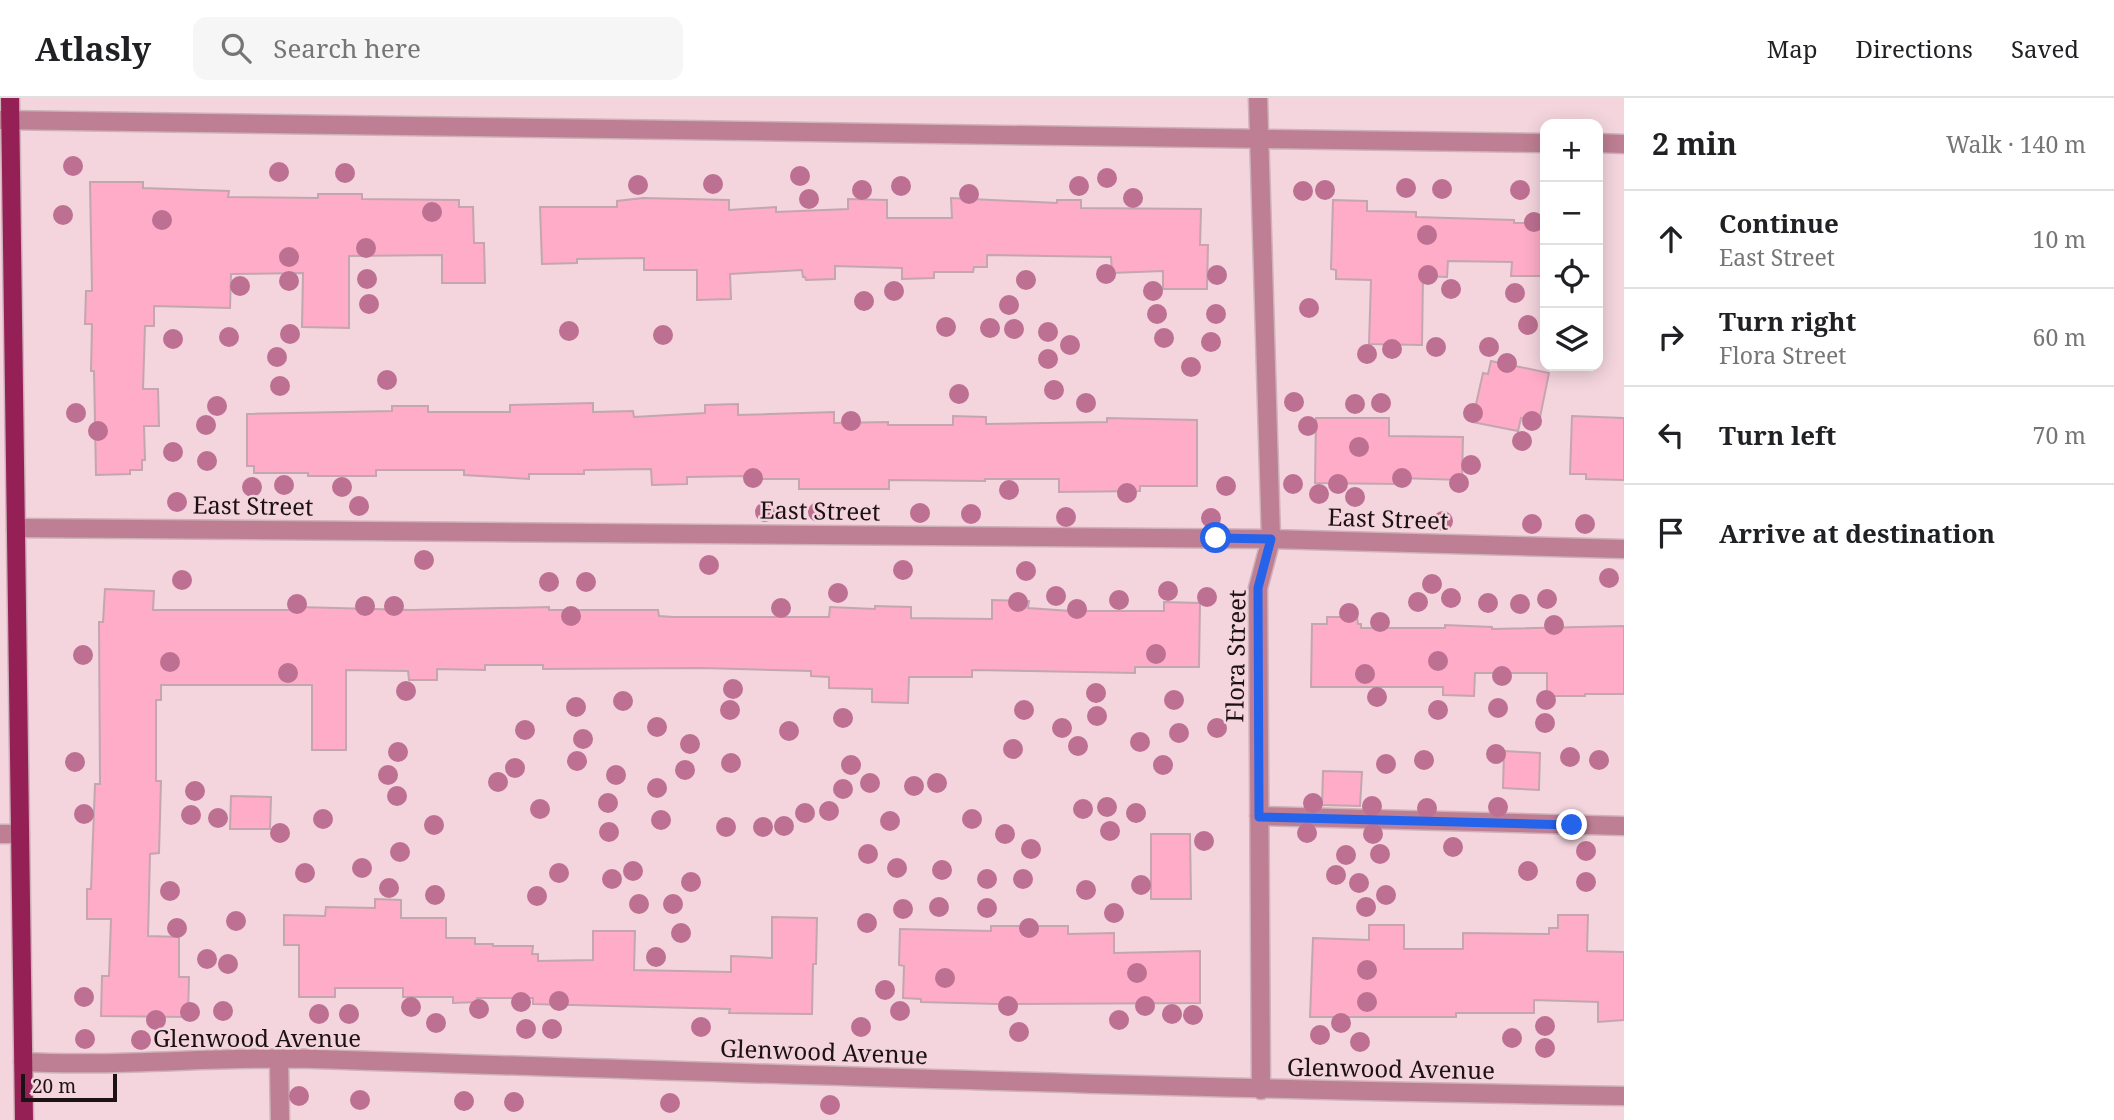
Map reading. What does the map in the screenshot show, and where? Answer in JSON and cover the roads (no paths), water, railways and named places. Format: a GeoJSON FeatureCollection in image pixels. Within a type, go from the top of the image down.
{"type":"FeatureCollection","features":[{"type":"Feature","properties":{"kind":"main road"},"geometry":{"type":"LineString","coordinates":[[10,98],[5,120],[8,438],[16,528],[24,1120]]}},
{"type":"Feature","properties":{"kind":"street","name":"Flora Street"},"geometry":{"type":"LineString","coordinates":[[1258,98],[1271,539],[1258,588],[1261,1090]]}},
{"type":"Feature","properties":{"kind":"street"},"geometry":{"type":"LineString","coordinates":[[5,120],[1540,143]]}},
{"type":"Feature","properties":{"kind":"street"},"geometry":{"type":"LineString","coordinates":[[1603,143],[1624,144]]}},
{"type":"Feature","properties":{"kind":"street","name":"East Street"},"geometry":{"type":"LineString","coordinates":[[16,528],[1271,539],[1624,549]]}},
{"type":"Feature","properties":{"kind":"street"},"geometry":{"type":"LineString","coordinates":[[1259,817],[1624,826]]}},
{"type":"Feature","properties":{"kind":"street"},"geometry":{"type":"LineString","coordinates":[[0,834],[20,834]]}},
{"type":"Feature","properties":{"kind":"street"},"geometry":{"type":"LineString","coordinates":[[279,1058],[280,1120]]}},
{"type":"Feature","properties":{"kind":"street","name":"Glenwood Avenue"},"geometry":{"type":"LineString","coordinates":[[23,1062],[67,1064],[279,1058],[1261,1090],[1624,1096]]}}]}
